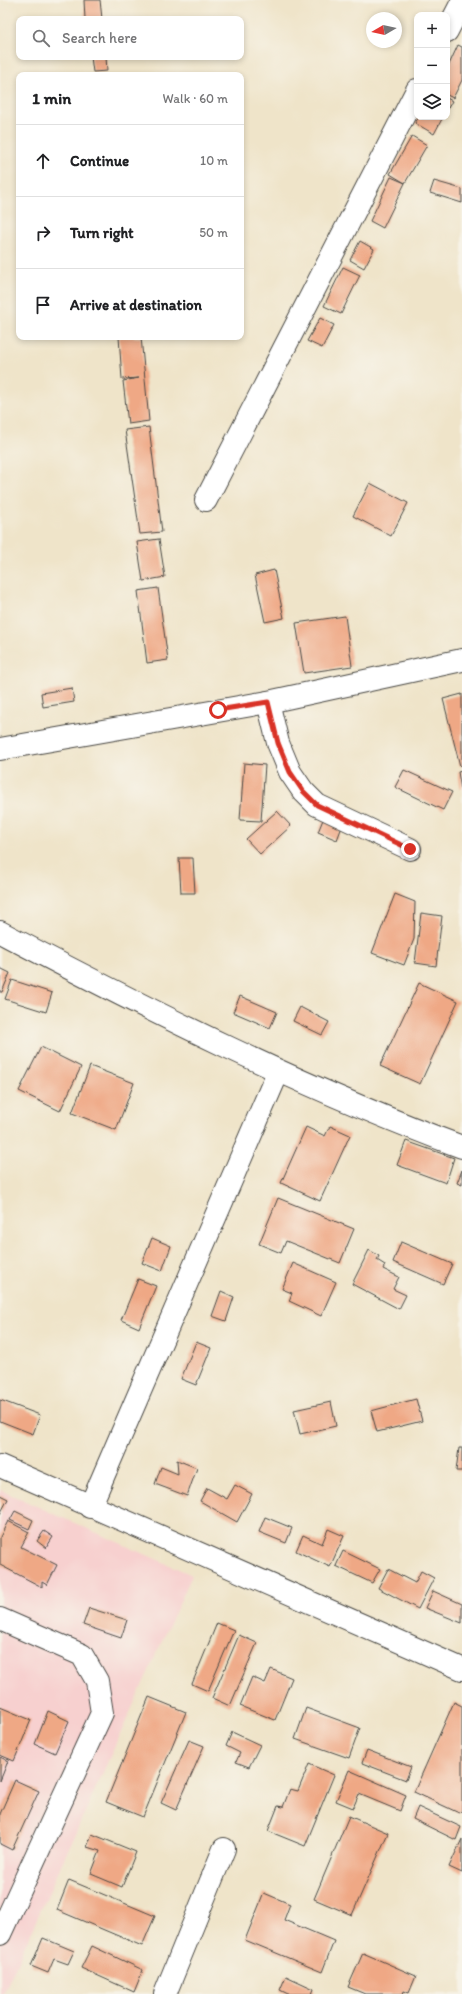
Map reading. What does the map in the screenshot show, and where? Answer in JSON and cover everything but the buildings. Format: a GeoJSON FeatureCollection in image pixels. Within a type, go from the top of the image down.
{"type":"FeatureCollection","features":[{"type":"Feature","properties":{"kind":"street"},"geometry":{"type":"LineString","coordinates":[[450,25],[462,2]]}},
{"type":"Feature","properties":{"kind":"street"},"geometry":{"type":"LineString","coordinates":[[206,500],[414,96]]}},
{"type":"Feature","properties":{"kind":"street"},"geometry":{"type":"LineString","coordinates":[[0,749],[268,702],[462,660]]}},
{"type":"Feature","properties":{"kind":"street"},"geometry":{"type":"LineString","coordinates":[[268,702],[278,743],[290,772],[303,791],[317,805],[410,849]]}},
{"type":"Feature","properties":{"kind":"street"},"geometry":{"type":"LineString","coordinates":[[0,932],[100,984],[278,1072],[462,1147]]}},
{"type":"Feature","properties":{"kind":"street"},"geometry":{"type":"LineString","coordinates":[[90,1507],[278,1072]]}},
{"type":"Feature","properties":{"kind":"street"},"geometry":{"type":"LineString","coordinates":[[0,1466],[90,1507],[462,1669]]}},
{"type":"Feature","properties":{"kind":"street"},"geometry":{"type":"LineString","coordinates":[[0,1619],[82,1655],[97,1681],[102,1713],[0,1934]]}},
{"type":"Feature","properties":{"kind":"street"},"geometry":{"type":"LineString","coordinates":[[165,1994],[224,1849]]}},
{"type":"Feature","properties":{"kind":"shaded area"},"geometry":{"type":"Polygon","coordinates":[[[0,1490],[192,1575],[3,1994],[0,1994],[0,1490]]]}},
{"type":"Feature","properties":{"kind":"route"},"geometry":{"type":"LineString","coordinates":[[218,710],[268,702],[278,743],[290,772],[303,791],[317,805],[410,849]]}}]}
